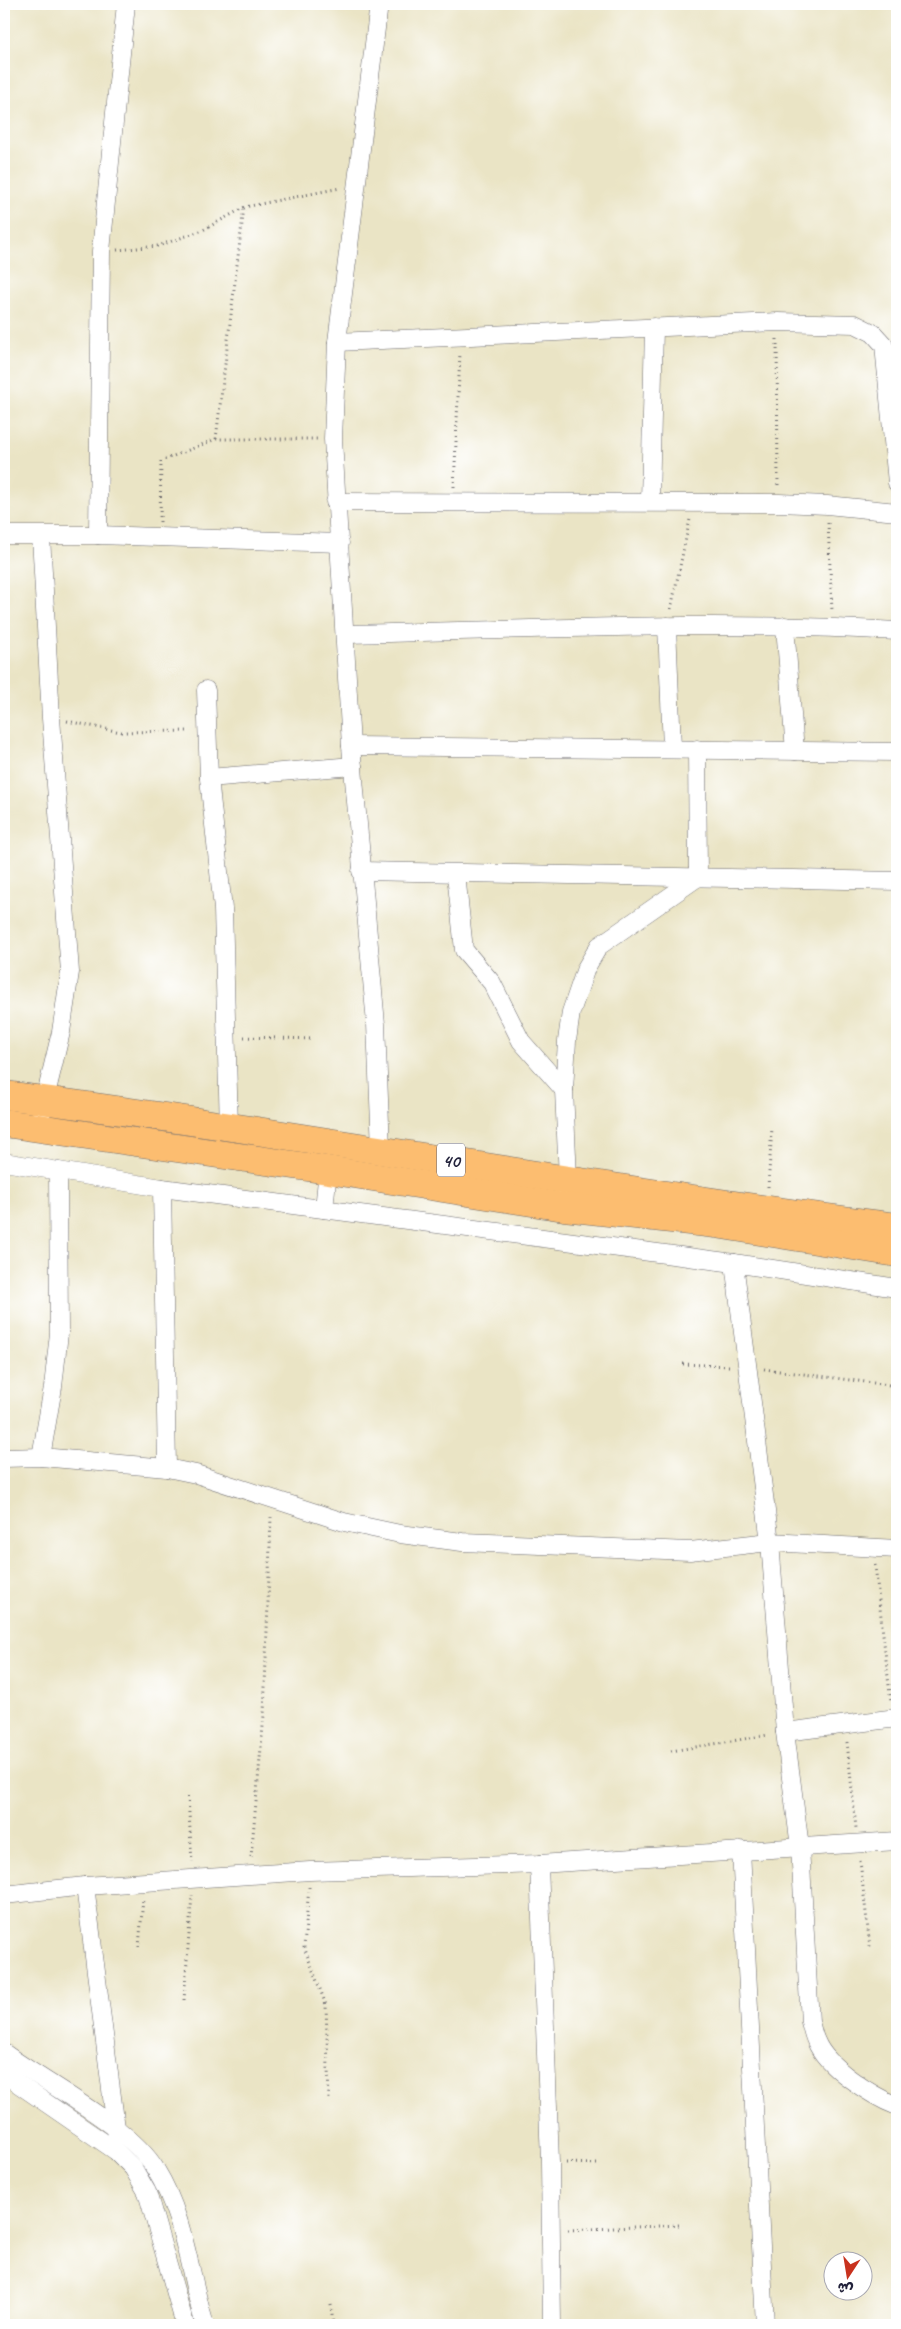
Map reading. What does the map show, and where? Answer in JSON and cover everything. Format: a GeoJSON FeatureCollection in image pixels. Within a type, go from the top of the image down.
{"type":"FeatureCollection","features":[{"type":"Feature","properties":{"kind":"highway","name":"40"},"geometry":{"type":"LineString","coordinates":[[4,1095],[380,1149],[766,1211],[897,1227]]}},
{"type":"Feature","properties":{"kind":"highway","name":"40"},"geometry":{"type":"LineString","coordinates":[[4,1123],[328,1170],[564,1207],[716,1224],[897,1253]]}},
{"type":"Feature","properties":{"kind":"street"},"geometry":{"type":"LineString","coordinates":[[98,535],[101,251],[126,4]]}},
{"type":"Feature","properties":{"kind":"street"},"geometry":{"type":"LineString","coordinates":[[379,4],[337,342],[333,439],[335,502],[340,543],[346,634],[351,746],[376,1024],[380,1149]]}},
{"type":"Feature","properties":{"kind":"street"},"geometry":{"type":"LineString","coordinates":[[337,342],[778,322],[855,324],[873,333],[884,345],[897,483]]}},
{"type":"Feature","properties":{"kind":"street"},"geometry":{"type":"LineString","coordinates":[[650,502],[654,327]]}},
{"type":"Feature","properties":{"kind":"street"},"geometry":{"type":"LineString","coordinates":[[335,502],[827,504],[897,512]]}},
{"type":"Feature","properties":{"kind":"street"},"geometry":{"type":"LineString","coordinates":[[4,535],[98,535],[340,543]]}},
{"type":"Feature","properties":{"kind":"street"},"geometry":{"type":"LineString","coordinates":[[38,1128],[61,1032],[70,972],[51,718],[41,536]]}},
{"type":"Feature","properties":{"kind":"street"},"geometry":{"type":"LineString","coordinates":[[346,634],[667,626],[832,627],[897,631]]}},
{"type":"Feature","properties":{"kind":"street"},"geometry":{"type":"LineString","coordinates":[[667,626],[672,748]]}},
{"type":"Feature","properties":{"kind":"street"},"geometry":{"type":"LineString","coordinates":[[785,626],[795,751]]}},
{"type":"Feature","properties":{"kind":"street"},"geometry":{"type":"LineString","coordinates":[[206,690],[209,778],[223,909],[230,1128]]}},
{"type":"Feature","properties":{"kind":"street"},"geometry":{"type":"LineString","coordinates":[[351,746],[672,748],[897,752]]}},
{"type":"Feature","properties":{"kind":"street"},"geometry":{"type":"LineString","coordinates":[[697,749],[698,877]]}},
{"type":"Feature","properties":{"kind":"street"},"geometry":{"type":"LineString","coordinates":[[209,778],[353,766]]}},
{"type":"Feature","properties":{"kind":"street"},"geometry":{"type":"LineString","coordinates":[[361,870],[456,874],[897,881]]}},
{"type":"Feature","properties":{"kind":"street"},"geometry":{"type":"LineString","coordinates":[[456,874],[464,950],[492,983],[520,1041],[564,1090]]}},
{"type":"Feature","properties":{"kind":"street"},"geometry":{"type":"LineString","coordinates":[[564,1207],[568,1179],[564,1090],[566,1040],[571,1012],[586,968],[599,946],[698,877]]}},
{"type":"Feature","properties":{"kind":"street"},"geometry":{"type":"LineString","coordinates":[[4,1162],[162,1188],[734,1263],[897,1288]]}},
{"type":"Feature","properties":{"kind":"street"},"geometry":{"type":"LineString","coordinates":[[324,1209],[328,1170]]}},
{"type":"Feature","properties":{"kind":"street"},"geometry":{"type":"LineString","coordinates":[[41,1457],[59,1333],[58,1171]]}},
{"type":"Feature","properties":{"kind":"street"},"geometry":{"type":"LineString","coordinates":[[162,1188],[167,1468]]}},
{"type":"Feature","properties":{"kind":"street"},"geometry":{"type":"LineString","coordinates":[[734,1263],[770,1542],[785,1732],[800,1847],[810,2022],[816,2042],[829,2061],[856,2083],[885,2101],[897,2106]]}},
{"type":"Feature","properties":{"kind":"street"},"geometry":{"type":"LineString","coordinates":[[4,1458],[41,1457],[167,1468],[196,1474],[344,1522],[400,1534],[462,1542],[690,1551],[770,1542],[897,1549]]}},
{"type":"Feature","properties":{"kind":"street"},"geometry":{"type":"LineString","coordinates":[[785,1732],[895,1718]]}},
{"type":"Feature","properties":{"kind":"street"},"geometry":{"type":"LineString","coordinates":[[4,1895],[85,1886],[310,1872],[539,1864],[897,1840]]}},
{"type":"Feature","properties":{"kind":"street"},"geometry":{"type":"LineString","coordinates":[[741,1850],[765,2325]]}},
{"type":"Feature","properties":{"kind":"street"},"geometry":{"type":"LineString","coordinates":[[539,1864],[550,2162],[552,2325]]}},
{"type":"Feature","properties":{"kind":"street"},"geometry":{"type":"LineString","coordinates":[[85,1886],[117,2130],[116,2152]]}},
{"type":"Feature","properties":{"kind":"street"},"geometry":{"type":"LineString","coordinates":[[4,2053],[117,2130],[138,2148],[156,2169],[169,2195],[182,2232],[205,2325]]}},
{"type":"Feature","properties":{"kind":"street"},"geometry":{"type":"LineString","coordinates":[[4,2074],[116,2152],[133,2168],[147,2192],[185,2325]]}},
{"type":"Feature","properties":{"kind":"path"},"geometry":{"type":"LineString","coordinates":[[101,251],[158,246],[203,230],[244,206],[358,185]]}},
{"type":"Feature","properties":{"kind":"path"},"geometry":{"type":"LineString","coordinates":[[216,439],[244,206]]}},
{"type":"Feature","properties":{"kind":"path"},"geometry":{"type":"LineString","coordinates":[[778,322],[779,504]]}},
{"type":"Feature","properties":{"kind":"path"},"geometry":{"type":"LineString","coordinates":[[453,502],[460,336]]}},
{"type":"Feature","properties":{"kind":"path"},"geometry":{"type":"LineString","coordinates":[[160,537],[161,461],[216,439],[333,439]]}},
{"type":"Feature","properties":{"kind":"path"},"geometry":{"type":"LineString","coordinates":[[667,626],[694,503]]}},
{"type":"Feature","properties":{"kind":"path"},"geometry":{"type":"LineString","coordinates":[[827,504],[832,627]]}},
{"type":"Feature","properties":{"kind":"path"},"geometry":{"type":"LineString","coordinates":[[51,718],[121,732],[208,731]]}},
{"type":"Feature","properties":{"kind":"path"},"geometry":{"type":"LineString","coordinates":[[226,1037],[314,1039]]}},
{"type":"Feature","properties":{"kind":"path"},"geometry":{"type":"LineString","coordinates":[[766,1211],[772,1128]]}},
{"type":"Feature","properties":{"kind":"path"},"geometry":{"type":"LineString","coordinates":[[683,1364],[748,1367],[897,1386]]}},
{"type":"Feature","properties":{"kind":"path"},"geometry":{"type":"LineString","coordinates":[[249,1876],[264,1715],[271,1499]]}},
{"type":"Feature","properties":{"kind":"path"},"geometry":{"type":"LineString","coordinates":[[873,1547],[895,1718]]}},
{"type":"Feature","properties":{"kind":"path"},"geometry":{"type":"LineString","coordinates":[[670,1751],[785,1732]]}},
{"type":"Feature","properties":{"kind":"path"},"geometry":{"type":"LineString","coordinates":[[310,1872],[304,1947],[326,2005],[329,2100]]}},
{"type":"Feature","properties":{"kind":"path"},"geometry":{"type":"LineString","coordinates":[[139,1947],[144,1883]]}},
{"type":"Feature","properties":{"kind":"path"},"geometry":{"type":"LineString","coordinates":[[550,2162],[598,2164]]}},
{"type":"Feature","properties":{"kind":"path"},"geometry":{"type":"LineString","coordinates":[[551,2230],[680,2225]]}},
{"type":"Feature","properties":{"kind":"path"},"geometry":{"type":"LineString","coordinates":[[331,2305],[333,2325]]}}]}
